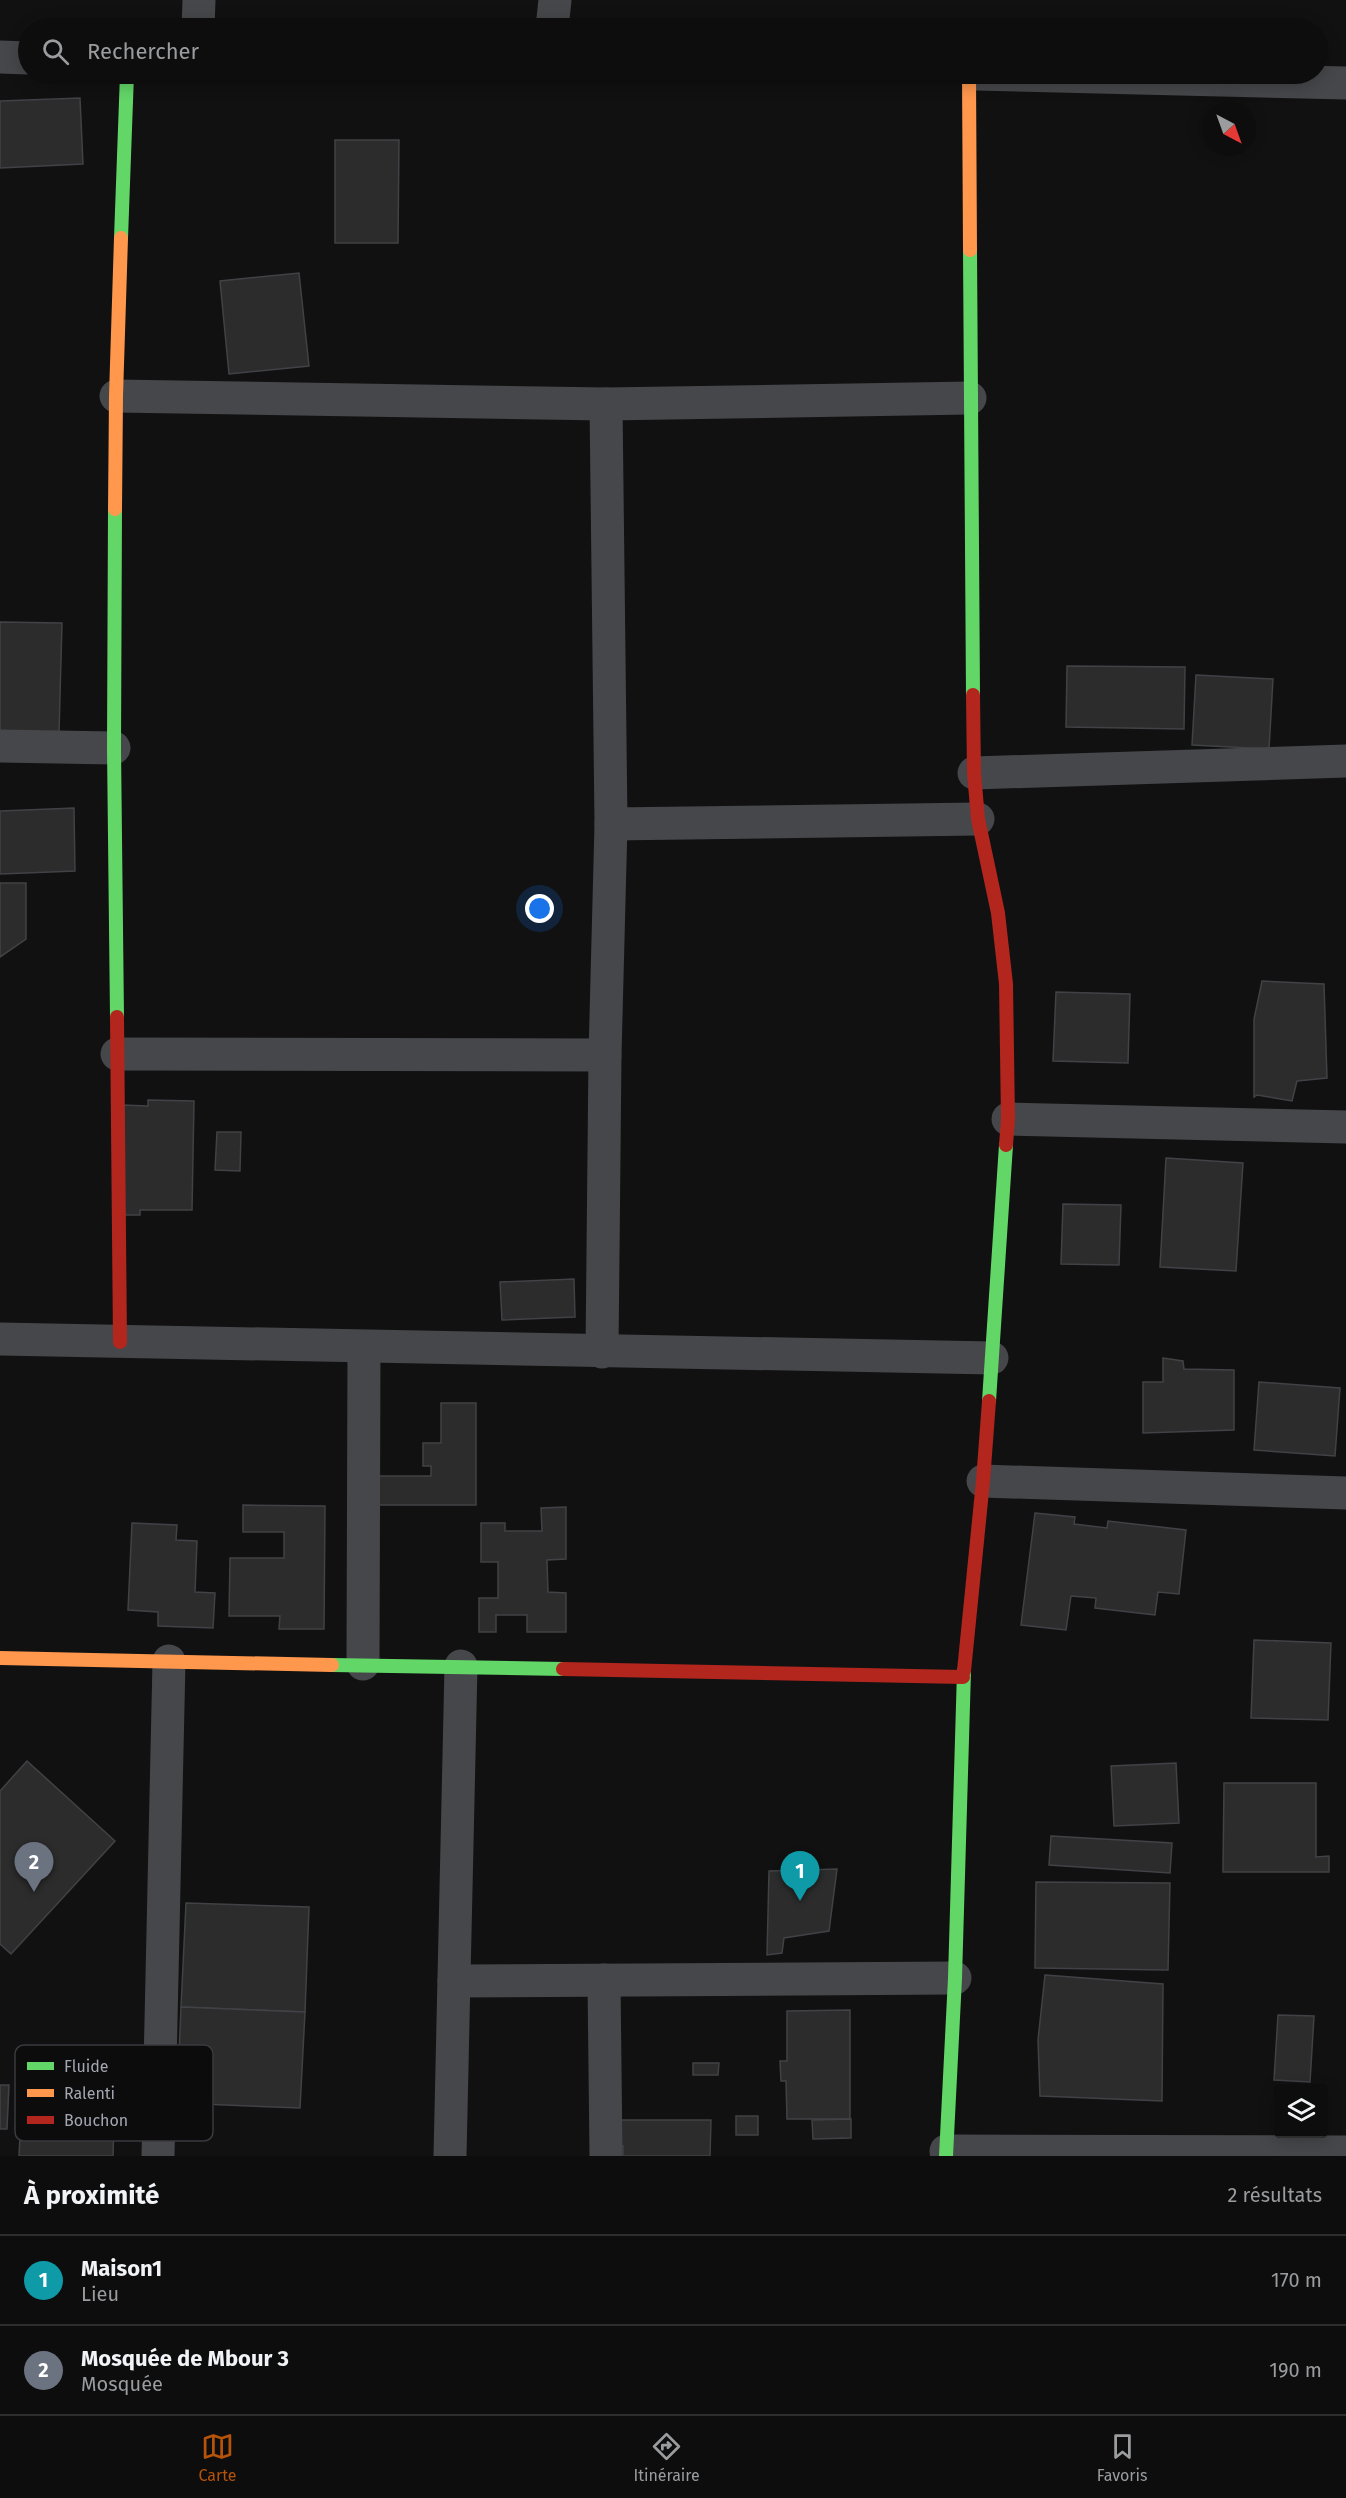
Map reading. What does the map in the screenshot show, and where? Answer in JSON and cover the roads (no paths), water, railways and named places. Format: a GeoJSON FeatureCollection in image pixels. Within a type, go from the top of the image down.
{"type":"FeatureCollection","features":[{"type":"Feature","properties":{"kind":"street"},"geometry":{"type":"LineString","coordinates":[[198,18],[199,0]]}},
{"type":"Feature","properties":{"kind":"street"},"geometry":{"type":"LineString","coordinates":[[553,18],[555,0]]}},
{"type":"Feature","properties":{"kind":"street"},"geometry":{"type":"LineString","coordinates":[[0,57],[18,58]]}},
{"type":"Feature","properties":{"kind":"street"},"geometry":{"type":"LineString","coordinates":[[1328,83],[1346,83]]}},
{"type":"Feature","properties":{"kind":"street"},"geometry":{"type":"LineString","coordinates":[[120,1342],[114,748],[116,396],[127,84]]}},
{"type":"Feature","properties":{"kind":"street"},"geometry":{"type":"LineString","coordinates":[[969,84],[974,773],[978,819],[999,913],[1005,984],[1008,1119],[983,1481],[963,1677],[955,1978],[946,2153],[1346,2152]]}},
{"type":"Feature","properties":{"kind":"street"},"geometry":{"type":"LineString","coordinates":[[116,396],[606,404],[970,398]]}},
{"type":"Feature","properties":{"kind":"street"},"geometry":{"type":"LineString","coordinates":[[602,1352],[605,1056],[611,824],[606,404]]}},
{"type":"Feature","properties":{"kind":"street"},"geometry":{"type":"LineString","coordinates":[[0,746],[114,748]]}},
{"type":"Feature","properties":{"kind":"street"},"geometry":{"type":"LineString","coordinates":[[974,773],[1346,761]]}},
{"type":"Feature","properties":{"kind":"street"},"geometry":{"type":"LineString","coordinates":[[611,824],[978,819]]}},
{"type":"Feature","properties":{"kind":"street"},"geometry":{"type":"LineString","coordinates":[[117,1054],[605,1056]]}},
{"type":"Feature","properties":{"kind":"street"},"geometry":{"type":"LineString","coordinates":[[1008,1119],[1346,1127]]}},
{"type":"Feature","properties":{"kind":"street"},"geometry":{"type":"LineString","coordinates":[[0,1339],[364,1348],[992,1358]]}},
{"type":"Feature","properties":{"kind":"street"},"geometry":{"type":"LineString","coordinates":[[363,1664],[364,1348]]}},
{"type":"Feature","properties":{"kind":"street"},"geometry":{"type":"LineString","coordinates":[[983,1481],[1346,1493]]}},
{"type":"Feature","properties":{"kind":"street"},"geometry":{"type":"LineString","coordinates":[[0,1658],[963,1677]]}},
{"type":"Feature","properties":{"kind":"street"},"geometry":{"type":"LineString","coordinates":[[160,2045],[169,1661]]}},
{"type":"Feature","properties":{"kind":"street"},"geometry":{"type":"LineString","coordinates":[[450,2156],[461,1666]]}},
{"type":"Feature","properties":{"kind":"street"},"geometry":{"type":"LineString","coordinates":[[454,1981],[955,1978]]}},
{"type":"Feature","properties":{"kind":"street"},"geometry":{"type":"LineString","coordinates":[[604,1980],[606,2156]]}},
{"type":"Feature","properties":{"kind":"street"},"geometry":{"type":"LineString","coordinates":[[158,2141],[158,2156]]}},
{"type":"Feature","properties":{"kind":"place","name":"Mosquée de Mbour 3"},"geometry":{"type":"Point","coordinates":[34,1892]}},
{"type":"Feature","properties":{"kind":"place","name":"Maison1"},"geometry":{"type":"Point","coordinates":[800,1901]}}]}
